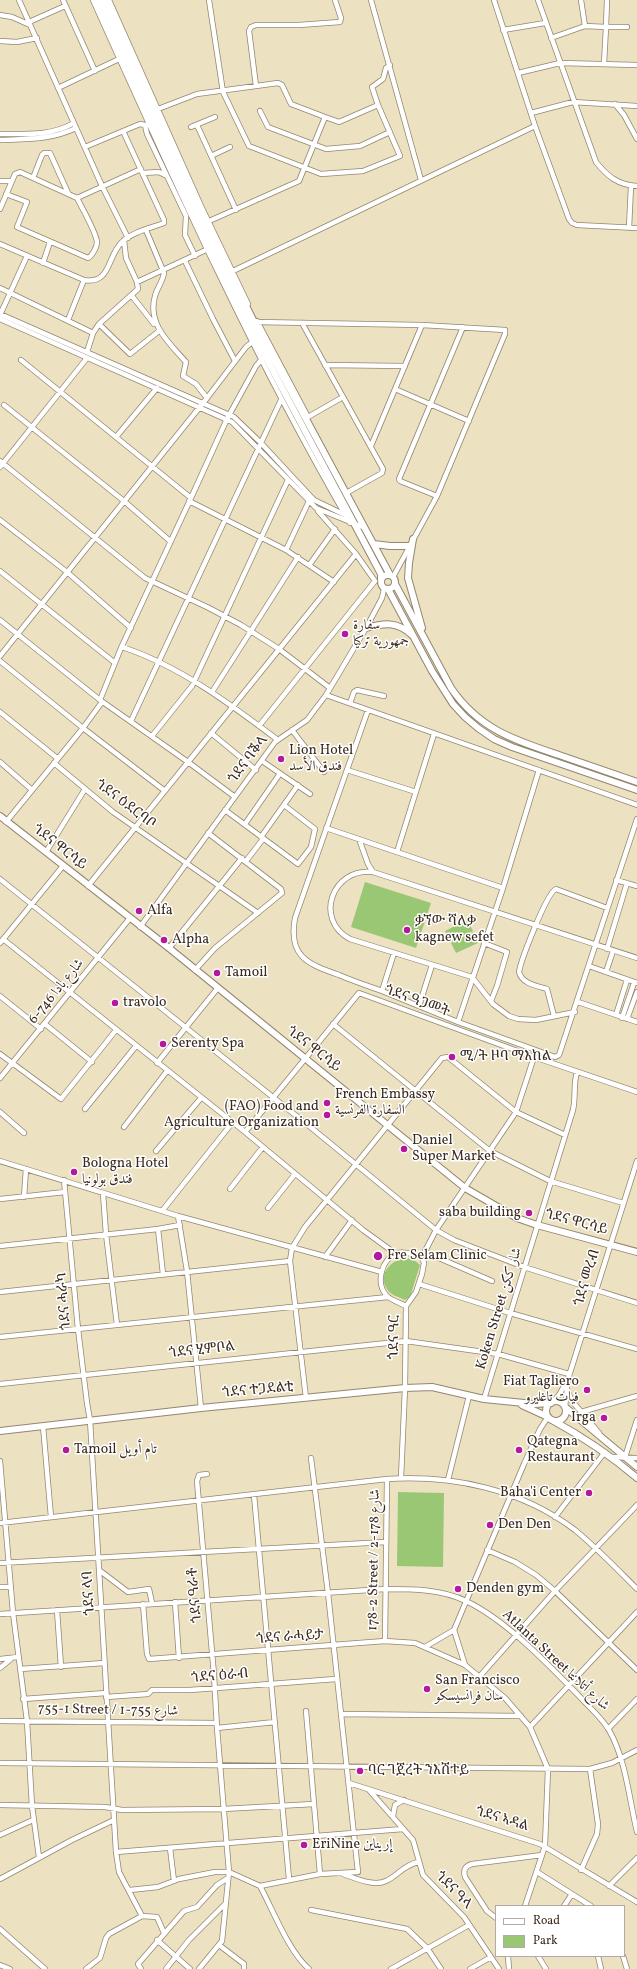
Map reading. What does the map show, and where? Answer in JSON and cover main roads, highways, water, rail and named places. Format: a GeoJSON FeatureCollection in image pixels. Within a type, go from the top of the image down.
{"type":"FeatureCollection","features":[{"type":"Feature","properties":{"kind":"main road"},"geometry":{"type":"LineString","coordinates":[[98,0],[205,223]]}},
{"type":"Feature","properties":{"kind":"main road"},"geometry":{"type":"LineString","coordinates":[[104,0],[205,223],[212,247],[263,359],[377,567],[381,578],[380,583],[386,589],[449,698],[465,718],[484,732],[512,747],[637,790]]}},
{"type":"Feature","properties":{"kind":"main road"},"geometry":{"type":"LineString","coordinates":[[212,247],[256,322],[450,688],[460,702],[478,719],[495,731],[518,742],[637,782]]}},
{"type":"Feature","properties":{"kind":"main road"},"geometry":{"type":"LineString","coordinates":[[413,539],[409,563],[409,583],[423,635]]}},
{"type":"Feature","properties":{"kind":"main road"},"geometry":{"type":"LineString","coordinates":[[374,544],[409,546]]}},
{"type":"Feature","properties":{"kind":"main road"},"geometry":{"type":"LineString","coordinates":[[381,578],[385,575],[391,576]]}},
{"type":"Feature","properties":{"kind":"main road"},"geometry":{"type":"LineString","coordinates":[[386,589],[395,584]]}},
{"type":"Feature","properties":{"kind":"main road"},"geometry":{"type":"LineString","coordinates":[[366,628],[383,623],[392,624],[403,628],[416,640]]}},
{"type":"Feature","properties":{"kind":"main road","name":"ጎደና ዋርሳይ"},"geometry":{"type":"LineString","coordinates":[[0,816],[169,948],[465,1188],[517,1218],[537,1225],[637,1252]]}},
{"type":"Feature","properties":{"kind":"main road","name":"ጎደና ተጋደልቲ"},"geometry":{"type":"LineString","coordinates":[[0,1431],[201,1408],[405,1388],[432,1387],[484,1399],[543,1404],[551,1403]]}},
{"type":"Feature","properties":{"kind":"main road"},"geometry":{"type":"LineString","coordinates":[[565,1407],[564,1417],[559,1421],[550,1419],[546,1411],[551,1403],[557,1401],[565,1407],[637,1467]]}},
{"type":"Feature","properties":{"kind":"main road","name":"ጎደና ተጋደልቲ"},"geometry":{"type":"LineString","coordinates":[[517,1402],[550,1419],[613,1457],[637,1478]]}},
{"type":"Feature","properties":{"kind":"place","name":"سفارة جمهورية تركيا"},"geometry":{"type":"Point","coordinates":[345,634]}},
{"type":"Feature","properties":{"kind":"place","name":"Lion Hotel فندق الأسد"},"geometry":{"type":"Point","coordinates":[281,759]}},
{"type":"Feature","properties":{"kind":"place","name":"Alfa"},"geometry":{"type":"Point","coordinates":[139,911]}},
{"type":"Feature","properties":{"kind":"place","name":"ቃኘው ሻለቃ kagnew sefet"},"geometry":{"type":"Point","coordinates":[407,930]}},
{"type":"Feature","properties":{"kind":"place","name":"Alpha"},"geometry":{"type":"Point","coordinates":[164,940]}},
{"type":"Feature","properties":{"kind":"place","name":"Tamoil"},"geometry":{"type":"Point","coordinates":[217,973]}},
{"type":"Feature","properties":{"kind":"place","name":"travolo"},"geometry":{"type":"Point","coordinates":[115,1003]}},
{"type":"Feature","properties":{"kind":"place","name":"Serenty Spa"},"geometry":{"type":"Point","coordinates":[163,1044]}},
{"type":"Feature","properties":{"kind":"place","name":"ሚ/ት ዞባ ማእከል"},"geometry":{"type":"Point","coordinates":[452,1057]}},
{"type":"Feature","properties":{"kind":"place","name":"French Embassy السفارة الفرنسية"},"geometry":{"type":"Point","coordinates":[327,1103]}},
{"type":"Feature","properties":{"kind":"place","name":"(FAO) Food and Agriculture Organization"},"geometry":{"type":"Point","coordinates":[327,1115]}},
{"type":"Feature","properties":{"kind":"place","name":"Daniel Super Market"},"geometry":{"type":"Point","coordinates":[404,1149]}},
{"type":"Feature","properties":{"kind":"place","name":"Bologna Hotel فندق بولونيا"},"geometry":{"type":"Point","coordinates":[74,1172]}},
{"type":"Feature","properties":{"kind":"place","name":"saba building"},"geometry":{"type":"Point","coordinates":[529,1213]}},
{"type":"Feature","properties":{"kind":"place","name":"Fre Selam Clinic"},"geometry":{"type":"Point","coordinates":[378,1256]}},
{"type":"Feature","properties":{"kind":"place","name":"Fiat Tagliero فيات تاغليرو"},"geometry":{"type":"Point","coordinates":[587,1390]}},
{"type":"Feature","properties":{"kind":"place","name":"Irga"},"geometry":{"type":"Point","coordinates":[604,1418]}},
{"type":"Feature","properties":{"kind":"place","name":"Tamoil تام أويل"},"geometry":{"type":"Point","coordinates":[66,1450]}},
{"type":"Feature","properties":{"kind":"place","name":"Qategna Restaurant"},"geometry":{"type":"Point","coordinates":[519,1450]}},
{"type":"Feature","properties":{"kind":"place","name":"Baha'i Center"},"geometry":{"type":"Point","coordinates":[589,1493]}},
{"type":"Feature","properties":{"kind":"place","name":"Den Den"},"geometry":{"type":"Point","coordinates":[490,1525]}},
{"type":"Feature","properties":{"kind":"place","name":"Denden gym"},"geometry":{"type":"Point","coordinates":[458,1589]}},
{"type":"Feature","properties":{"kind":"place","name":"San Francisco سان فرانسيسكو"},"geometry":{"type":"Point","coordinates":[427,1689]}},
{"type":"Feature","properties":{"kind":"place","name":"ባር ገጀረት ንእሽተይ"},"geometry":{"type":"Point","coordinates":[360,1771]}},
{"type":"Feature","properties":{"kind":"place","name":"EriNine إريناين"},"geometry":{"type":"Point","coordinates":[304,1845]}}]}
